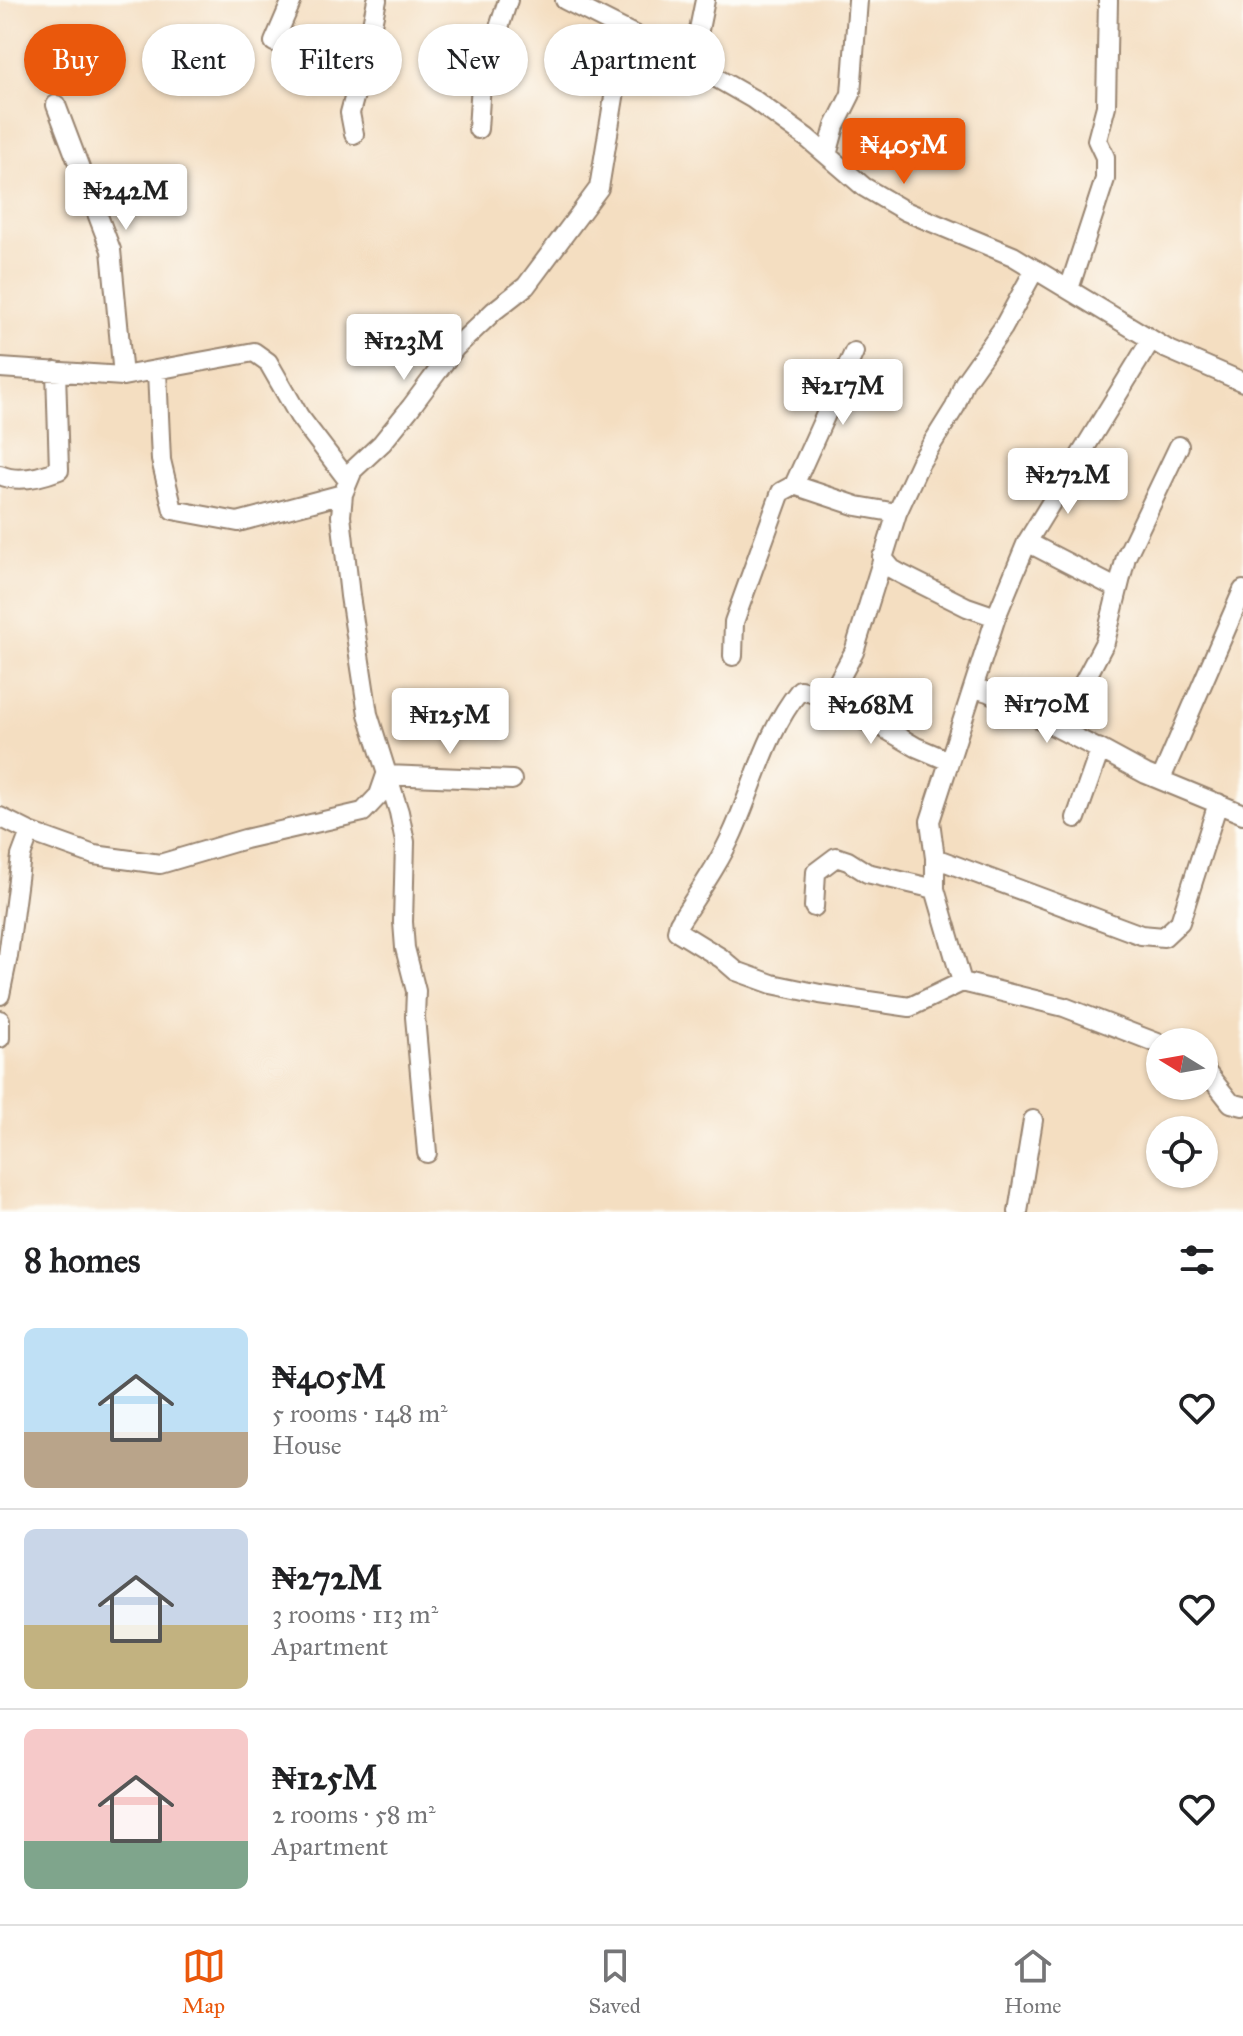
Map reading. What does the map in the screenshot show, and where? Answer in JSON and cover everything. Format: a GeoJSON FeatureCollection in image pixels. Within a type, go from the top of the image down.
{"type":"FeatureCollection","features":[{"type":"Feature","properties":{"kind":"street"},"geometry":{"type":"LineString","coordinates":[[282,24],[292,0]]}},
{"type":"Feature","properties":{"kind":"street"},"geometry":{"type":"LineString","coordinates":[[354,134],[350,113],[377,0]]}},
{"type":"Feature","properties":{"kind":"street"},"geometry":{"type":"LineString","coordinates":[[478,129],[481,83],[508,0]]}},
{"type":"Feature","properties":{"kind":"street"},"geometry":{"type":"LineString","coordinates":[[565,0],[613,24]]}},
{"type":"Feature","properties":{"kind":"street"},"geometry":{"type":"LineString","coordinates":[[700,24],[705,0]]}},
{"type":"Feature","properties":{"kind":"street"},"geometry":{"type":"LineString","coordinates":[[827,155],[835,126],[851,94],[858,0]]}},
{"type":"Feature","properties":{"kind":"street"},"geometry":{"type":"LineString","coordinates":[[1069,289],[1105,179],[1105,157],[1097,140],[1106,106],[1108,0]]}},
{"type":"Feature","properties":{"kind":"street"},"geometry":{"type":"LineString","coordinates":[[725,83],[753,99],[864,187],[905,211],[1013,256],[1151,340],[1243,382]]}},
{"type":"Feature","properties":{"kind":"street"},"geometry":{"type":"LineString","coordinates":[[427,1153],[415,1017],[416,991],[405,948],[403,922],[405,842],[399,812],[368,714],[341,516],[345,487],[455,348],[526,286],[599,188],[614,96]]}},
{"type":"Feature","properties":{"kind":"street"},"geometry":{"type":"LineString","coordinates":[[56,105],[111,250],[123,376]]}},
{"type":"Feature","properties":{"kind":"street"},"geometry":{"type":"LineString","coordinates":[[1035,269],[1003,328],[964,383],[955,407],[920,463],[897,513],[854,652],[833,691],[824,696],[800,690],[788,705],[733,834],[677,931],[736,971],[772,984],[910,1007],[962,982],[1064,1007],[1146,1039]]}},
{"type":"Feature","properties":{"kind":"street"},"geometry":{"type":"LineString","coordinates":[[962,982],[935,889],[930,821],[996,617],[1027,542],[1151,340]]}},
{"type":"Feature","properties":{"kind":"street"},"geometry":{"type":"LineString","coordinates":[[0,368],[123,376],[254,352],[268,362],[345,487]]}},
{"type":"Feature","properties":{"kind":"street"},"geometry":{"type":"LineString","coordinates":[[733,656],[734,622],[767,535],[775,504],[781,492],[794,485],[854,352]]}},
{"type":"Feature","properties":{"kind":"street"},"geometry":{"type":"LineString","coordinates":[[0,475],[7,478],[41,477],[59,470],[56,371]]}},
{"type":"Feature","properties":{"kind":"street"},"geometry":{"type":"LineString","coordinates":[[157,371],[161,460],[173,510],[238,522],[345,487]]}},
{"type":"Feature","properties":{"kind":"street"},"geometry":{"type":"LineString","coordinates":[[1063,729],[1067,714],[1105,642],[1126,557],[1179,446]]}},
{"type":"Feature","properties":{"kind":"street"},"geometry":{"type":"LineString","coordinates":[[794,485],[857,506],[897,513]]}},
{"type":"Feature","properties":{"kind":"street"},"geometry":{"type":"LineString","coordinates":[[1027,542],[1118,589]]}},
{"type":"Feature","properties":{"kind":"street"},"geometry":{"type":"LineString","coordinates":[[882,557],[901,574],[967,607],[996,617]]}},
{"type":"Feature","properties":{"kind":"street"},"geometry":{"type":"LineString","coordinates":[[1161,779],[1243,590]]}},
{"type":"Feature","properties":{"kind":"street"},"geometry":{"type":"LineString","coordinates":[[974,688],[988,692],[1161,779],[1243,814]]}},
{"type":"Feature","properties":{"kind":"street"},"geometry":{"type":"LineString","coordinates":[[833,691],[839,703],[855,717],[949,761]]}},
{"type":"Feature","properties":{"kind":"street"},"geometry":{"type":"LineString","coordinates":[[1076,818],[1100,754],[1098,748]]}},
{"type":"Feature","properties":{"kind":"street"},"geometry":{"type":"LineString","coordinates":[[386,775],[512,780]]}},
{"type":"Feature","properties":{"kind":"street"},"geometry":{"type":"LineString","coordinates":[[0,817],[30,832],[94,855],[160,864],[245,839],[363,812],[379,795],[386,775]]}},
{"type":"Feature","properties":{"kind":"street"},"geometry":{"type":"LineString","coordinates":[[935,858],[1141,935],[1164,937],[1180,922],[1218,803]]}},
{"type":"Feature","properties":{"kind":"street"},"geometry":{"type":"LineString","coordinates":[[0,995],[21,856],[30,832]]}},
{"type":"Feature","properties":{"kind":"street"},"geometry":{"type":"LineString","coordinates":[[814,907],[816,872],[836,857],[867,873],[935,889]]}},
{"type":"Feature","properties":{"kind":"street"},"geometry":{"type":"LineString","coordinates":[[0,1020],[0,1038]]}},
{"type":"Feature","properties":{"kind":"street"},"geometry":{"type":"LineString","coordinates":[[1218,1087],[1231,1103],[1243,1106]]}},
{"type":"Feature","properties":{"kind":"street"},"geometry":{"type":"LineString","coordinates":[[1018,1212],[1033,1120]]}}]}
